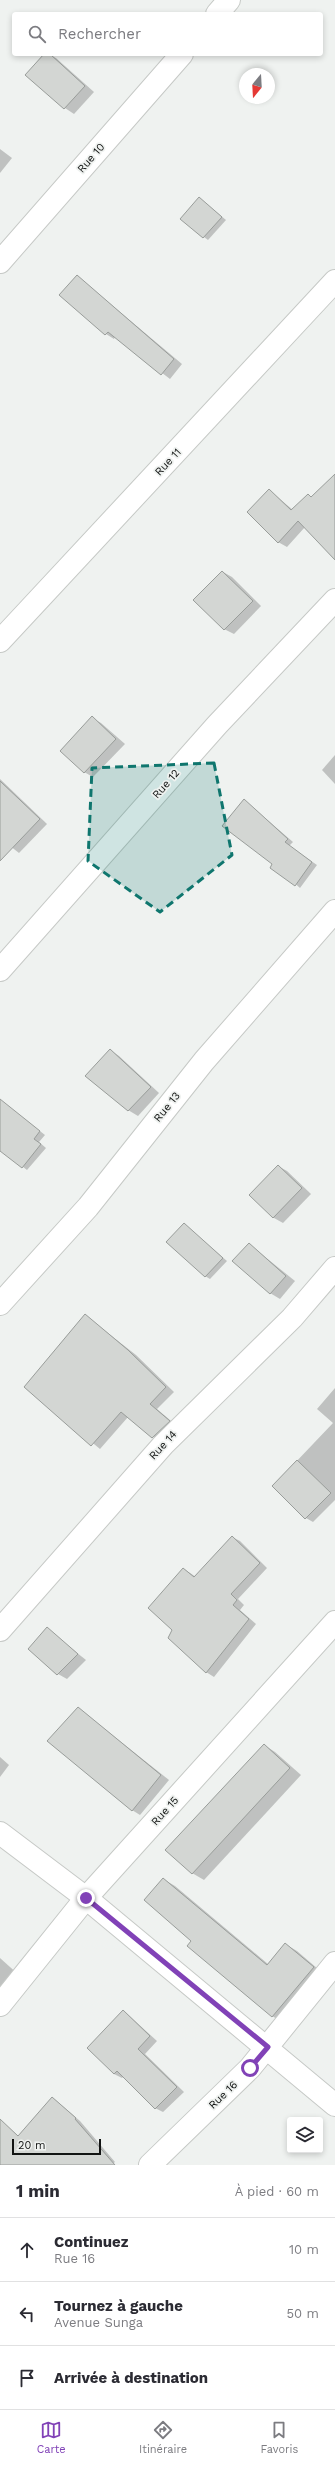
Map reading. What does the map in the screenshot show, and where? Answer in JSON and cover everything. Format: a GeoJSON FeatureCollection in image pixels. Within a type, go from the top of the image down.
{"type":"FeatureCollection","features":[{"type":"Feature","properties":{"kind":"street"},"geometry":{"type":"LineString","coordinates":[[219,12],[229,0]]}},
{"type":"Feature","properties":{"kind":"street","name":"Rue 10"},"geometry":{"type":"LineString","coordinates":[[0,262],[180,56]]}},
{"type":"Feature","properties":{"kind":"street","name":"Rue 11"},"geometry":{"type":"LineString","coordinates":[[0,642],[335,281]]}},
{"type":"Feature","properties":{"kind":"street","name":"Rue 12"},"geometry":{"type":"LineString","coordinates":[[0,970],[217,725],[335,600]]}},
{"type":"Feature","properties":{"kind":"street","name":"Rue 13"},"geometry":{"type":"LineString","coordinates":[[0,1304],[88,1206],[204,1061],[335,911]]}},
{"type":"Feature","properties":{"kind":"street","name":"Rue 14"},"geometry":{"type":"LineString","coordinates":[[0,1630],[163,1445],[292,1318],[335,1268]]}},
{"type":"Feature","properties":{"kind":"street","name":"Rue 15"},"geometry":{"type":"LineString","coordinates":[[0,2005],[86,1898],[335,1622]]}},
{"type":"Feature","properties":{"kind":"street"},"geometry":{"type":"LineString","coordinates":[[0,1833],[86,1898],[268,2047],[335,2105]]}},
{"type":"Feature","properties":{"kind":"street","name":"Rue 16"},"geometry":{"type":"LineString","coordinates":[[150,2165],[221,2098],[268,2047],[335,1963]]}},
{"type":"Feature","properties":{"kind":"highlighted area"},"geometry":{"type":"Polygon","coordinates":[[[214,763],[232,855],[160,912],[88,861],[92,768],[214,763]]]}},
{"type":"Feature","properties":{"kind":"building"},"geometry":{"type":"Polygon","coordinates":[[[42,56],[52,56],[85,86],[64,109],[25,75],[42,56]]]}},
{"type":"Feature","properties":{"kind":"building"},"geometry":{"type":"Polygon","coordinates":[[[199,197],[222,217],[203,238],[180,219],[199,197]]]}},
{"type":"Feature","properties":{"kind":"building"},"geometry":{"type":"Polygon","coordinates":[[[77,275],[174,359],[161,375],[108,332],[105,335],[59,295],[77,275]]]}},
{"type":"Feature","properties":{"kind":"building"},"geometry":{"type":"Polygon","coordinates":[[[335,474],[335,560],[298,521],[278,543],[247,512],[269,489],[291,510],[308,494],[311,497],[335,474]]]}},
{"type":"Feature","properties":{"kind":"building"},"geometry":{"type":"Polygon","coordinates":[[[222,571],[253,601],[224,630],[193,600],[222,571]]]}},
{"type":"Feature","properties":{"kind":"building"},"geometry":{"type":"Polygon","coordinates":[[[92,716],[116,739],[84,773],[60,751],[92,716]]]}},
{"type":"Feature","properties":{"kind":"building"},"geometry":{"type":"Polygon","coordinates":[[[0,781],[40,819],[0,861],[0,781]]]}},
{"type":"Feature","properties":{"kind":"building"},"geometry":{"type":"Polygon","coordinates":[[[244,799],[288,839],[285,842],[312,862],[295,886],[270,868],[272,864],[222,826],[244,799]]]}},
{"type":"Feature","properties":{"kind":"building"},"geometry":{"type":"Polygon","coordinates":[[[110,1049],[151,1087],[128,1111],[85,1076],[110,1049]]]}},
{"type":"Feature","properties":{"kind":"building"},"geometry":{"type":"Polygon","coordinates":[[[0,1099],[40,1131],[34,1139],[41,1144],[22,1168],[0,1151],[0,1099]]]}},
{"type":"Feature","properties":{"kind":"building"},"geometry":{"type":"Polygon","coordinates":[[[278,1165],[302,1188],[273,1218],[249,1195],[278,1165]]]}},
{"type":"Feature","properties":{"kind":"building"},"geometry":{"type":"Polygon","coordinates":[[[184,1223],[223,1258],[205,1277],[166,1242],[184,1223]]]}},
{"type":"Feature","properties":{"kind":"building"},"geometry":{"type":"Polygon","coordinates":[[[249,1243],[286,1276],[270,1294],[232,1261],[249,1243]]]}},
{"type":"Feature","properties":{"kind":"building"},"geometry":{"type":"Polygon","coordinates":[[[85,1314],[128,1350],[166,1387],[150,1404],[170,1421],[152,1438],[121,1412],[91,1446],[24,1387],[85,1314]]]}},
{"type":"Feature","properties":{"kind":"building"},"geometry":{"type":"Polygon","coordinates":[[[297,1460],[331,1493],[305,1519],[272,1486],[297,1460]]]}},
{"type":"Feature","properties":{"kind":"building"},"geometry":{"type":"Polygon","coordinates":[[[232,1536],[260,1563],[231,1594],[237,1600],[233,1605],[249,1619],[206,1673],[168,1638],[172,1630],[148,1608],[183,1568],[194,1577],[232,1536]]]}},
{"type":"Feature","properties":{"kind":"building"},"geometry":{"type":"Polygon","coordinates":[[[47,1627],[78,1654],[57,1675],[28,1649],[47,1627]]]}},
{"type":"Feature","properties":{"kind":"building"},"geometry":{"type":"Polygon","coordinates":[[[78,1707],[161,1775],[132,1811],[47,1741],[78,1707]]]}},
{"type":"Feature","properties":{"kind":"building"},"geometry":{"type":"Polygon","coordinates":[[[264,1744],[290,1768],[192,1874],[165,1850],[264,1744]]]}},
{"type":"Feature","properties":{"kind":"building"},"geometry":{"type":"Polygon","coordinates":[[[163,1878],[267,1965],[285,1943],[314,1967],[272,2017],[187,1946],[191,1941],[144,1900],[163,1878]]]}},
{"type":"Feature","properties":{"kind":"building"},"geometry":{"type":"Polygon","coordinates":[[[123,2010],[150,2036],[138,2049],[177,2087],[155,2109],[117,2071],[114,2074],[87,2048],[123,2010]]]}},
{"type":"Feature","properties":{"kind":"building"},"geometry":{"type":"Polygon","coordinates":[[[52,2097],[76,2118],[75,2119],[115,2165],[0,2165],[0,2119],[18,2136],[52,2097]]]}},
{"type":"Feature","properties":{"kind":"route"},"geometry":{"type":"LineString","coordinates":[[86,1898],[268,2047],[250,2068]]}}]}
